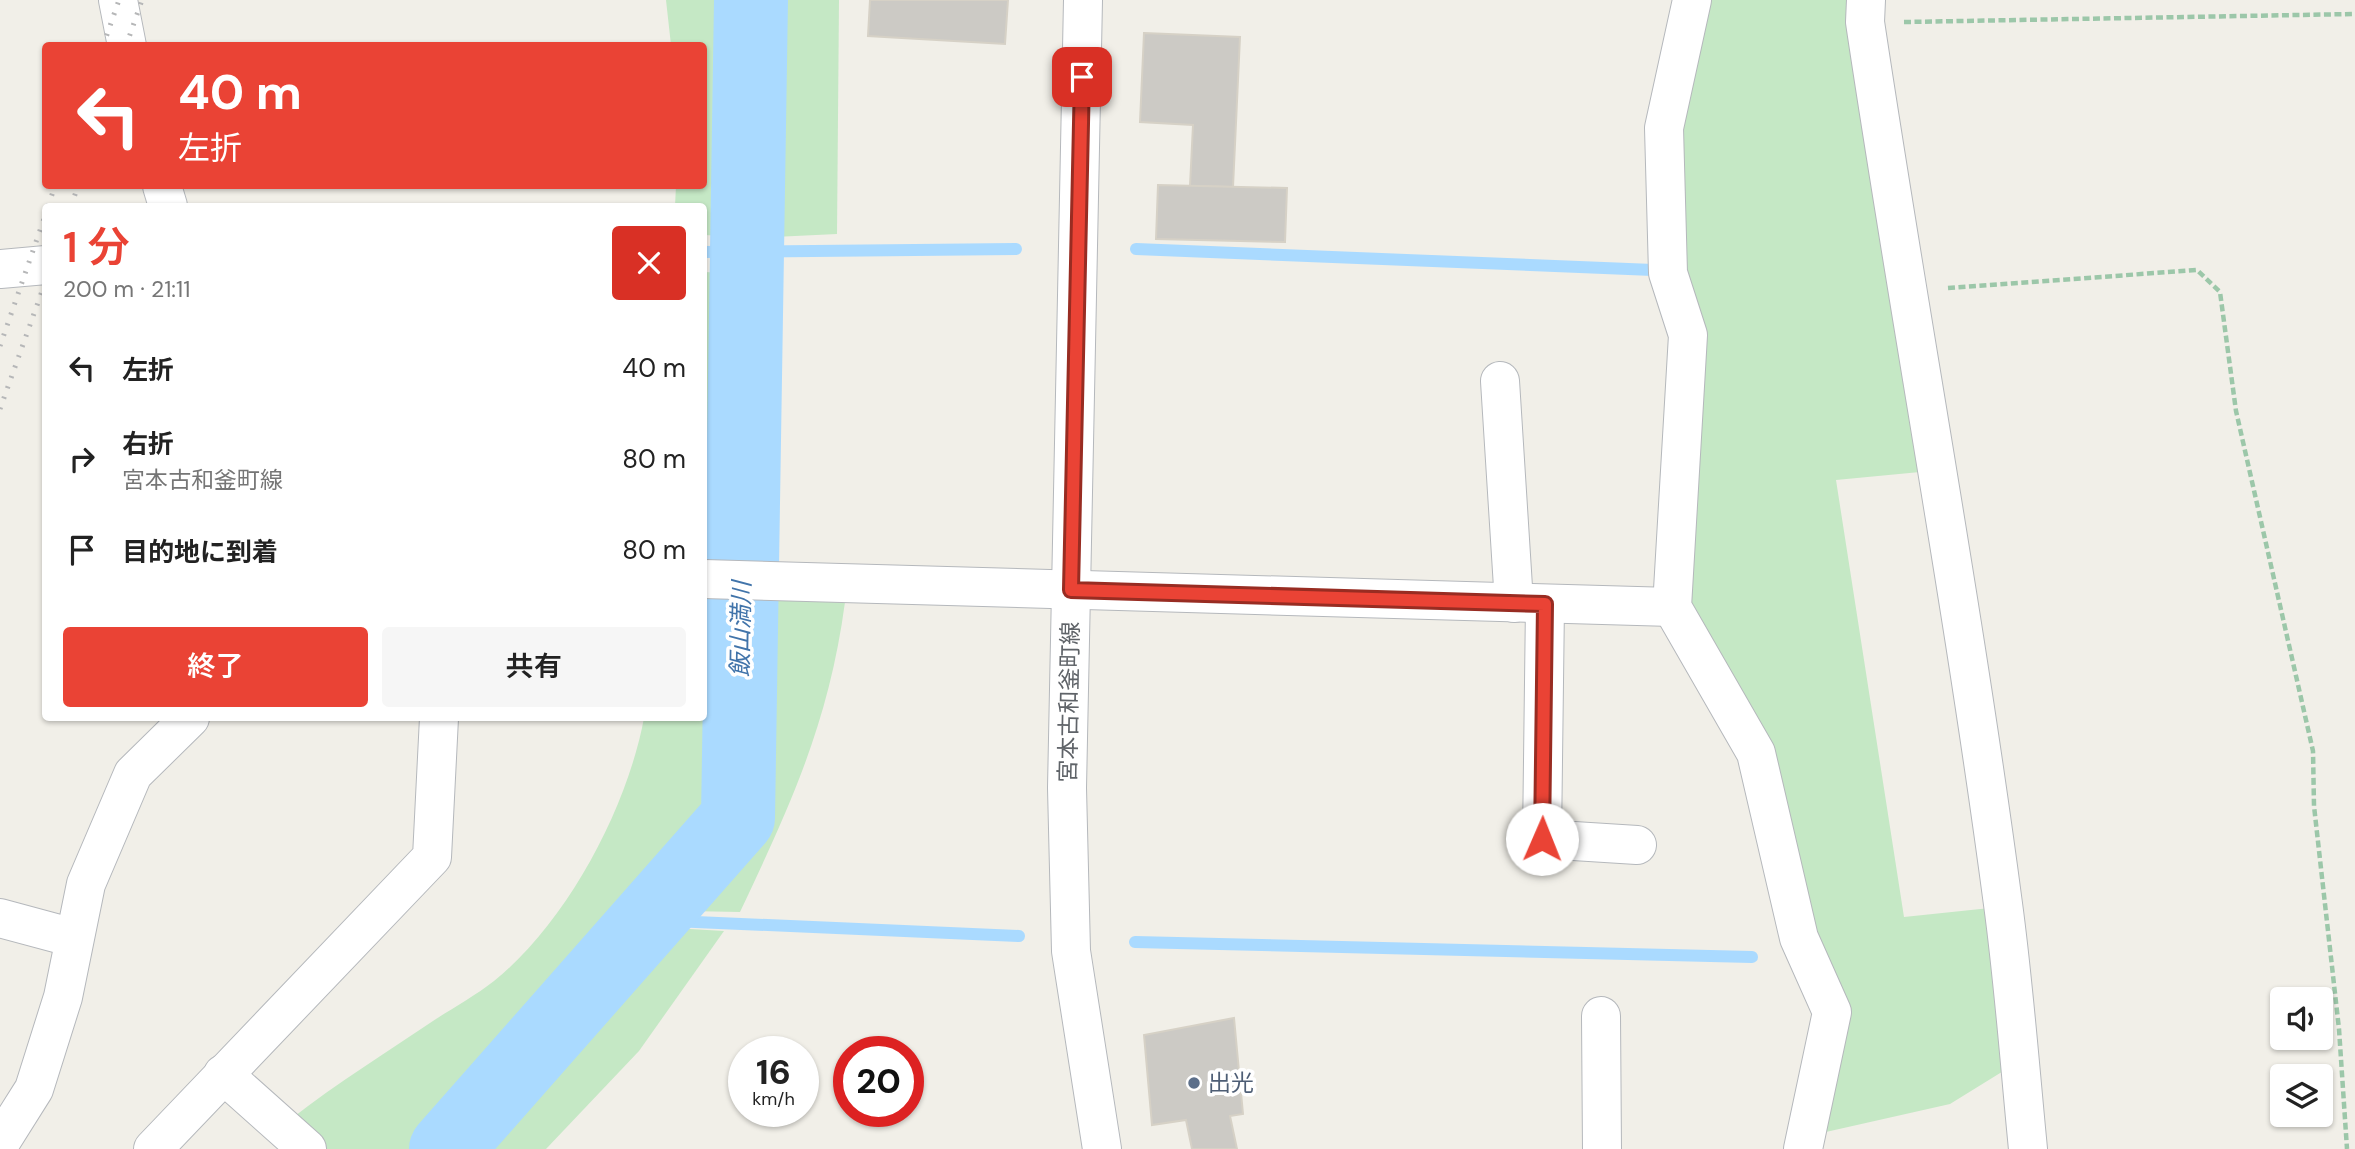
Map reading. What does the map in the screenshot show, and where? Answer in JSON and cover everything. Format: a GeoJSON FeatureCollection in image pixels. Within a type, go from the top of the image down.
{"type":"FeatureCollection","features":[{"type":"Feature","properties":{"kind":"street"},"geometry":{"type":"LineString","coordinates":[[118,0],[126,42]]}},
{"type":"Feature","properties":{"kind":"street","name":"宮本古和釜町線"},"geometry":{"type":"LineString","coordinates":[[1083,0],[1067,788],[1071,951],[1102,1149]]}},
{"type":"Feature","properties":{"kind":"street"},"geometry":{"type":"LineString","coordinates":[[1692,0],[1664,128],[1668,273],[1688,335],[1672,607],[1756,753],[1799,937],[1832,1012],[1803,1149]]}},
{"type":"Feature","properties":{"kind":"street"},"geometry":{"type":"LineString","coordinates":[[1865,11],[1905,292],[1986,780],[2004,908],[2028,1149]]}},
{"type":"Feature","properties":{"kind":"street"},"geometry":{"type":"LineString","coordinates":[[0,269],[42,265]]}},
{"type":"Feature","properties":{"kind":"street"},"geometry":{"type":"LineString","coordinates":[[1500,381],[1529,603],[1542,839],[1637,845]]}},
{"type":"Feature","properties":{"kind":"street"},"geometry":{"type":"LineString","coordinates":[[711,579],[1672,607]]}},
{"type":"Feature","properties":{"kind":"street"},"geometry":{"type":"LineString","coordinates":[[0,1143],[34,1088],[63,998],[86,884],[133,774],[187,721]]}},
{"type":"Feature","properties":{"kind":"street"},"geometry":{"type":"LineString","coordinates":[[153,1149],[432,858],[439,721]]}},
{"type":"Feature","properties":{"kind":"street"},"geometry":{"type":"LineString","coordinates":[[0,918],[74,938]]}},
{"type":"Feature","properties":{"kind":"street"},"geometry":{"type":"LineString","coordinates":[[1601,1016],[1602,1149]]}},
{"type":"Feature","properties":{"kind":"street"},"geometry":{"type":"LineString","coordinates":[[223,1074],[307,1149]]}},
{"type":"Feature","properties":{"kind":"path"},"geometry":{"type":"LineString","coordinates":[[1865,11],[2355,14]]}},
{"type":"Feature","properties":{"kind":"path"},"geometry":{"type":"LineString","coordinates":[[1905,292],[2197,270],[2220,292],[2236,411],[2313,751],[2314,806],[2339,1029],[2347,1149]]}},
{"type":"Feature","properties":{"kind":"green space"},"geometry":{"type":"Polygon","coordinates":[[[666,0],[731,0],[724,236],[707,235],[707,203],[675,203],[676,189],[707,189],[707,42],[671,42],[666,0]]]}},
{"type":"Feature","properties":{"kind":"green space"},"geometry":{"type":"Polygon","coordinates":[[[777,0],[839,0],[837,234],[774,237],[777,0]]]}},
{"type":"Feature","properties":{"kind":"green space"},"geometry":{"type":"Polygon","coordinates":[[[1708,0],[1849,0],[1920,472],[1836,480],[1904,917],[1990,908],[2005,1070],[1950,1104],[1817,1134],[1846,1011],[1691,608],[1675,134],[1708,0]]]}},
{"type":"Feature","properties":{"kind":"green space"},"geometry":{"type":"Polygon","coordinates":[[[707,272],[726,273],[718,557],[707,557],[707,272]]]}},
{"type":"Feature","properties":{"kind":"green space"},"geometry":{"type":"Polygon","coordinates":[[[768,600],[845,602],[829,686],[806,762],[740,912],[687,911],[757,826],[768,600]]]}},
{"type":"Feature","properties":{"kind":"green space"},"geometry":{"type":"Polygon","coordinates":[[[707,604],[719,605],[716,809],[415,1149],[326,1149],[291,1119],[362,1068],[487,986],[521,956],[546,928],[590,862],[624,789],[643,721],[707,721],[707,604]]]}},
{"type":"Feature","properties":{"kind":"green space"},"geometry":{"type":"Polygon","coordinates":[[[673,928],[724,931],[639,1051],[546,1149],[476,1149],[673,928]]]}},
{"type":"Feature","properties":{"kind":"building"},"geometry":{"type":"Polygon","coordinates":[[[870,0],[1008,0],[1005,44],[868,36],[870,0]]]}},
{"type":"Feature","properties":{"kind":"building"},"geometry":{"type":"Polygon","coordinates":[[[1144,33],[1240,37],[1233,187],[1190,186],[1193,125],[1140,122],[1144,33]]]}},
{"type":"Feature","properties":{"kind":"building"},"geometry":{"type":"Polygon","coordinates":[[[1158,185],[1287,188],[1285,242],[1156,239],[1158,185]]]}},
{"type":"Feature","properties":{"kind":"building"},"geometry":{"type":"Polygon","coordinates":[[[1234,1018],[1243,1114],[1230,1116],[1237,1149],[1192,1149],[1186,1120],[1152,1125],[1144,1035],[1234,1018]]]}},
{"type":"Feature","properties":{"kind":"waterway","name":"飯山満川"},"geometry":{"type":"LineString","coordinates":[[446,1149],[738,818],[751,0]]}},
{"type":"Feature","properties":{"kind":"waterway"},"geometry":{"type":"LineString","coordinates":[[707,252],[1016,249]]}},
{"type":"Feature","properties":{"kind":"waterway"},"geometry":{"type":"LineString","coordinates":[[1136,249],[1653,270]]}},
{"type":"Feature","properties":{"kind":"waterway"},"geometry":{"type":"LineString","coordinates":[[650,920],[1019,936]]}},
{"type":"Feature","properties":{"kind":"waterway"},"geometry":{"type":"LineString","coordinates":[[1135,942],[1752,957]]}},
{"type":"Feature","properties":{"kind":"railway"},"geometry":{"type":"LineString","coordinates":[[104,42],[119,0]]}},
{"type":"Feature","properties":{"kind":"railway"},"geometry":{"type":"LineString","coordinates":[[127,42],[142,0]]}},
{"type":"Feature","properties":{"kind":"railway"},"geometry":{"type":"LineString","coordinates":[[49,203],[54,189]]}},
{"type":"Feature","properties":{"kind":"railway"},"geometry":{"type":"LineString","coordinates":[[72,203],[77,189]]}},
{"type":"Feature","properties":{"kind":"railway"},"geometry":{"type":"LineString","coordinates":[[0,346],[42,225]]}},
{"type":"Feature","properties":{"kind":"railway"},"geometry":{"type":"LineString","coordinates":[[0,409],[42,291]]}},
{"type":"Feature","properties":{"kind":"place","name":"出光"},"geometry":{"type":"Point","coordinates":[1194,1083]}},
{"type":"Feature","properties":{"kind":"route"},"geometry":{"type":"LineString","coordinates":[[1082,77],[1071,590],[1545,604],[1542,839]]}}]}
